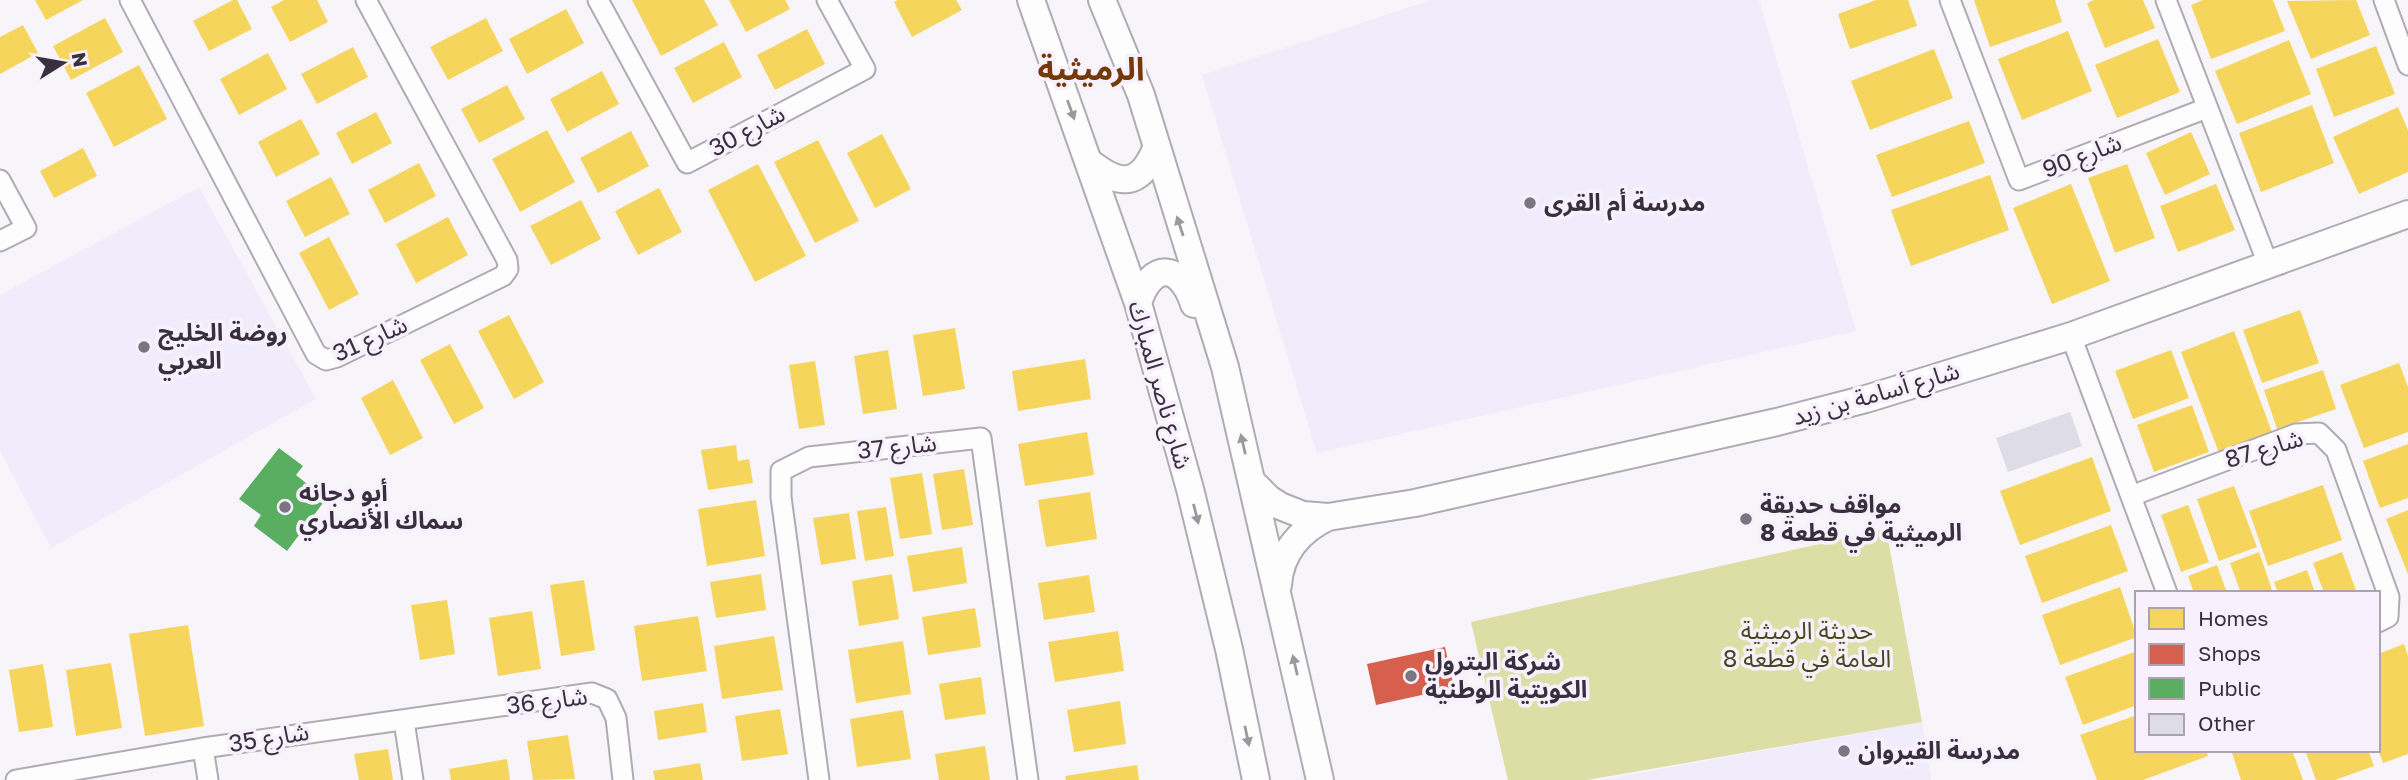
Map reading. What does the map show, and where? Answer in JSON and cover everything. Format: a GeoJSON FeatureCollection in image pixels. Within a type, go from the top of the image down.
{"type":"FeatureCollection","features":[{"type":"Feature","properties":{"kind":"street","name":"شارع 31"},"geometry":{"type":"LineString","coordinates":[[130,0],[316,354],[326,360],[503,276],[508,269],[508,261],[366,0]]}},
{"type":"Feature","properties":{"kind":"street","name":"شارع 30"},"geometry":{"type":"LineString","coordinates":[[598,0],[687,163],[865,69],[827,0]]}},
{"type":"Feature","properties":{"kind":"street","name":"شارع ناصر المبارك"},"geometry":{"type":"LineString","coordinates":[[1031,0],[1138,303],[1193,502],[1229,649],[1256,780]]}},
{"type":"Feature","properties":{"kind":"street"},"geometry":{"type":"LineString","coordinates":[[1102,0],[1140,95],[1225,367],[1320,780]]}},
{"type":"Feature","properties":{"kind":"street","name":"شارع 90"},"geometry":{"type":"LineString","coordinates":[[1950,0],[2019,180],[2207,108]]}},
{"type":"Feature","properties":{"kind":"street"},"geometry":{"type":"LineString","coordinates":[[2166,0],[2268,264]]}},
{"type":"Feature","properties":{"kind":"street"},"geometry":{"type":"LineString","coordinates":[[2384,0],[2402,32],[2408,65]]}},
{"type":"Feature","properties":{"kind":"street"},"geometry":{"type":"LineString","coordinates":[[1089,162],[1106,175],[1128,180],[1144,172],[1156,149]]}},
{"type":"Feature","properties":{"kind":"street"},"geometry":{"type":"LineString","coordinates":[[0,180],[26,228],[0,241]]}},
{"type":"Feature","properties":{"kind":"street","name":"شارع أسامة بن زيد"},"geometry":{"type":"LineString","coordinates":[[1252,482],[1280,506],[1303,515],[1328,517],[1415,503],[1777,422],[1866,399],[2071,336],[2408,214]]}},
{"type":"Feature","properties":{"kind":"street"},"geometry":{"type":"LineString","coordinates":[[1138,303],[1143,287],[1153,276],[1170,273],[1180,276],[1188,287],[1210,355],[1225,367]]}},
{"type":"Feature","properties":{"kind":"street"},"geometry":{"type":"LineString","coordinates":[[2071,336],[2166,591]]}},
{"type":"Feature","properties":{"kind":"street","name":"شارع 87"},"geometry":{"type":"LineString","coordinates":[[2131,496],[2296,434],[2319,433],[2336,450],[2389,597],[2388,617],[2380,621]]}},
{"type":"Feature","properties":{"kind":"street","name":"شارع 37"},"geometry":{"type":"LineString","coordinates":[[819,780],[781,497],[781,471],[809,457],[981,438],[1028,780]]}},
{"type":"Feature","properties":{"kind":"street","name":"شارع أسامة بن زيد"},"geometry":{"type":"LineString","coordinates":[[1278,591],[1278,577],[1287,551],[1304,530],[1328,517]]}},
{"type":"Feature","properties":{"kind":"street","name":"شارع 36"},"geometry":{"type":"LineString","coordinates":[[335,728],[404,721],[592,692],[607,699],[616,718],[623,780]]}},
{"type":"Feature","properties":{"kind":"street"},"geometry":{"type":"LineString","coordinates":[[404,721],[413,780]]}},
{"type":"Feature","properties":{"kind":"street","name":"شارع 35"},"geometry":{"type":"LineString","coordinates":[[16,780],[335,728]]}},
{"type":"Feature","properties":{"kind":"street","name":"شارع 35"},"geometry":{"type":"LineString","coordinates":[[203,748],[208,780]]}},
{"type":"Feature","properties":{"kind":"shaded area","name":"مدرسة أم القرى"},"geometry":{"type":"Polygon","coordinates":[[[1431,0],[1759,0],[1856,331],[1317,453],[1202,75],[1431,0]]]}},
{"type":"Feature","properties":{"kind":"shaded area","name":"روضة الخليج العربي"},"geometry":{"type":"Polygon","coordinates":[[[199,187],[316,399],[51,548],[0,451],[0,295],[199,187]]]}},
{"type":"Feature","properties":{"kind":"shaded area","name":"مدرسة القيروان"},"geometry":{"type":"Polygon","coordinates":[[[1922,722],[1931,780],[1600,780],[1922,722]]]}},
{"type":"Feature","properties":{"kind":"green space","name":"حديثة الرميثية العامة في قطعة 8"},"geometry":{"type":"Polygon","coordinates":[[[1886,529],[1922,722],[1587,780],[1508,780],[1471,622],[1886,529]]]}},
{"type":"Feature","properties":{"kind":"building: Homes"},"geometry":{"type":"Polygon","coordinates":[[[35,0],[83,0],[46,20],[35,0]]]}},
{"type":"Feature","properties":{"kind":"building: Homes"},"geometry":{"type":"Polygon","coordinates":[[[237,0],[252,29],[209,51],[193,21],[237,0]]]}},
{"type":"Feature","properties":{"kind":"building: Homes"},"geometry":{"type":"Polygon","coordinates":[[[284,0],[317,0],[328,22],[290,42],[271,7],[284,0]]]}},
{"type":"Feature","properties":{"kind":"building: Homes"},"geometry":{"type":"Polygon","coordinates":[[[632,0],[704,0],[718,25],[661,56],[632,0]]]}},
{"type":"Feature","properties":{"kind":"building: Homes"},"geometry":{"type":"Polygon","coordinates":[[[729,0],[785,0],[790,9],[746,32],[729,0]]]}},
{"type":"Feature","properties":{"kind":"building: Homes"},"geometry":{"type":"Polygon","coordinates":[[[956,0],[962,10],[912,37],[894,2],[956,0]]]}},
{"type":"Feature","properties":{"kind":"building: Homes"},"geometry":{"type":"Polygon","coordinates":[[[1876,0],[1908,0],[1917,26],[1850,49],[1838,14],[1876,0]]]}},
{"type":"Feature","properties":{"kind":"building: Homes"},"geometry":{"type":"Polygon","coordinates":[[[1974,0],[2055,0],[2062,22],[1990,47],[1974,0]]]}},
{"type":"Feature","properties":{"kind":"building: Homes"},"geometry":{"type":"Polygon","coordinates":[[[2094,0],[2143,0],[2155,28],[2105,48],[2087,3],[2094,0]]]}},
{"type":"Feature","properties":{"kind":"building: Homes"},"geometry":{"type":"Polygon","coordinates":[[[2203,0],[2273,0],[2285,31],[2211,59],[2191,5],[2203,0]]]}},
{"type":"Feature","properties":{"kind":"building: Homes"},"geometry":{"type":"Polygon","coordinates":[[[2356,0],[2370,35],[2311,59],[2287,1],[2356,0]]]}},
{"type":"Feature","properties":{"kind":"building: Homes"},"geometry":{"type":"Polygon","coordinates":[[[566,9],[584,43],[527,74],[509,39],[566,9]]]}},
{"type":"Feature","properties":{"kind":"building: Homes"},"geometry":{"type":"Polygon","coordinates":[[[105,18],[123,52],[71,80],[53,46],[105,18]]]}},
{"type":"Feature","properties":{"kind":"building: Homes"},"geometry":{"type":"Polygon","coordinates":[[[486,18],[503,51],[448,80],[430,47],[486,18]]]}},
{"type":"Feature","properties":{"kind":"building: Homes"},"geometry":{"type":"Polygon","coordinates":[[[23,25],[38,53],[0,74],[0,37],[23,25]]]}},
{"type":"Feature","properties":{"kind":"building: Homes"},"geometry":{"type":"Polygon","coordinates":[[[807,29],[825,64],[775,90],[757,55],[807,29]]]}},
{"type":"Feature","properties":{"kind":"building: Homes"},"geometry":{"type":"Polygon","coordinates":[[[2068,31],[2092,91],[2022,120],[1998,59],[2068,31]]]}},
{"type":"Feature","properties":{"kind":"building: Homes"},"geometry":{"type":"Polygon","coordinates":[[[2158,39],[2180,92],[2117,118],[2095,65],[2158,39]]]}},
{"type":"Feature","properties":{"kind":"building: Homes"},"geometry":{"type":"Polygon","coordinates":[[[2289,40],[2311,94],[2237,124],[2215,71],[2289,40]]]}},
{"type":"Feature","properties":{"kind":"building: Homes"},"geometry":{"type":"Polygon","coordinates":[[[724,42],[742,77],[693,103],[674,68],[724,42]]]}},
{"type":"Feature","properties":{"kind":"building: Homes"},"geometry":{"type":"Polygon","coordinates":[[[2376,46],[2395,94],[2334,117],[2316,69],[2376,46]]]}},
{"type":"Feature","properties":{"kind":"building: Homes"},"geometry":{"type":"Polygon","coordinates":[[[353,47],[368,77],[317,104],[301,74],[353,47]]]}},
{"type":"Feature","properties":{"kind":"building: Homes"},"geometry":{"type":"Polygon","coordinates":[[[1934,49],[1953,98],[1870,130],[1851,81],[1934,49]]]}},
{"type":"Feature","properties":{"kind":"building: Homes"},"geometry":{"type":"Polygon","coordinates":[[[268,53],[287,89],[239,115],[220,79],[268,53]]]}},
{"type":"Feature","properties":{"kind":"building: Homes"},"geometry":{"type":"Polygon","coordinates":[[[139,65],[167,119],[114,147],[86,93],[139,65]]]}},
{"type":"Feature","properties":{"kind":"building: Homes"},"geometry":{"type":"Polygon","coordinates":[[[602,71],[619,104],[567,132],[550,99],[602,71]]]}},
{"type":"Feature","properties":{"kind":"building: Homes"},"geometry":{"type":"Polygon","coordinates":[[[507,85],[525,119],[479,143],[461,109],[507,85]]]}},
{"type":"Feature","properties":{"kind":"building: Homes"},"geometry":{"type":"Polygon","coordinates":[[[2312,105],[2334,163],[2261,192],[2239,133],[2312,105]]]}},
{"type":"Feature","properties":{"kind":"building: Homes"},"geometry":{"type":"Polygon","coordinates":[[[2398,107],[2408,130],[2408,172],[2359,194],[2333,137],[2398,107]]]}},
{"type":"Feature","properties":{"kind":"building: Homes"},"geometry":{"type":"Polygon","coordinates":[[[376,112],[392,143],[352,164],[336,133],[376,112]]]}},
{"type":"Feature","properties":{"kind":"building: Homes"},"geometry":{"type":"Polygon","coordinates":[[[301,119],[320,154],[276,177],[258,142],[301,119]]]}},
{"type":"Feature","properties":{"kind":"building: Homes"},"geometry":{"type":"Polygon","coordinates":[[[1969,121],[1985,163],[1892,197],[1876,155],[1969,121]]]}},
{"type":"Feature","properties":{"kind":"building: Homes"},"geometry":{"type":"Polygon","coordinates":[[[547,130],[575,182],[520,212],[492,159],[547,130]]]}},
{"type":"Feature","properties":{"kind":"building: Homes"},"geometry":{"type":"Polygon","coordinates":[[[631,131],[649,166],[598,193],[580,158],[631,131]]]}},
{"type":"Feature","properties":{"kind":"building: Homes"},"geometry":{"type":"Polygon","coordinates":[[[2191,132],[2210,174],[2165,195],[2146,153],[2191,132]]]}},
{"type":"Feature","properties":{"kind":"building: Homes"},"geometry":{"type":"Polygon","coordinates":[[[882,134],[911,189],[875,208],[847,153],[882,134]]]}},
{"type":"Feature","properties":{"kind":"building: Homes"},"geometry":{"type":"Polygon","coordinates":[[[818,140],[859,221],[815,243],[774,162],[818,140]]]}},
{"type":"Feature","properties":{"kind":"building: Homes"},"geometry":{"type":"Polygon","coordinates":[[[83,148],[97,176],[54,198],[40,171],[83,148]]]}},
{"type":"Feature","properties":{"kind":"building: Homes"},"geometry":{"type":"Polygon","coordinates":[[[419,163],[436,196],[385,223],[368,190],[419,163]]]}},
{"type":"Feature","properties":{"kind":"building: Homes"},"geometry":{"type":"Polygon","coordinates":[[[758,164],[806,256],[755,282],[708,190],[758,164]]]}},
{"type":"Feature","properties":{"kind":"building: Homes"},"geometry":{"type":"Polygon","coordinates":[[[2127,164],[2155,238],[2115,253],[2088,178],[2127,164]]]}},
{"type":"Feature","properties":{"kind":"building: Homes"},"geometry":{"type":"Polygon","coordinates":[[[1990,175],[2009,230],[1911,266],[1891,210],[1990,175]]]}},
{"type":"Feature","properties":{"kind":"building: Homes"},"geometry":{"type":"Polygon","coordinates":[[[331,177],[350,214],[305,237],[286,201],[331,177]]]}},
{"type":"Feature","properties":{"kind":"building: Homes"},"geometry":{"type":"Polygon","coordinates":[[[2071,184],[2110,281],[2052,304],[2013,208],[2071,184]]]}},
{"type":"Feature","properties":{"kind":"building: Homes"},"geometry":{"type":"Polygon","coordinates":[[[2216,184],[2235,230],[2178,252],[2160,206],[2216,184]]]}},
{"type":"Feature","properties":{"kind":"building: Homes"},"geometry":{"type":"Polygon","coordinates":[[[659,188],[682,232],[638,255],[615,211],[659,188]]]}},
{"type":"Feature","properties":{"kind":"building: Homes"},"geometry":{"type":"Polygon","coordinates":[[[581,200],[601,239],[551,265],[530,226],[581,200]]]}},
{"type":"Feature","properties":{"kind":"building: Homes"},"geometry":{"type":"Polygon","coordinates":[[[448,217],[468,255],[416,283],[396,244],[448,217]]]}},
{"type":"Feature","properties":{"kind":"building: Homes"},"geometry":{"type":"Polygon","coordinates":[[[329,237],[359,294],[329,310],[299,253],[329,237]]]}},
{"type":"Feature","properties":{"kind":"building: Homes"},"geometry":{"type":"Polygon","coordinates":[[[2300,310],[2319,363],[2262,383],[2243,330],[2300,310]]]}},
{"type":"Feature","properties":{"kind":"building: Homes"},"geometry":{"type":"Polygon","coordinates":[[[509,315],[544,382],[514,399],[478,331],[509,315]]]}},
{"type":"Feature","properties":{"kind":"building: Homes"},"geometry":{"type":"Polygon","coordinates":[[[955,328],[965,389],[923,396],[913,335],[955,328]]]}},
{"type":"Feature","properties":{"kind":"building: Homes"},"geometry":{"type":"Polygon","coordinates":[[[2234,331],[2272,432],[2219,453],[2181,352],[2234,331]]]}},
{"type":"Feature","properties":{"kind":"building: Homes"},"geometry":{"type":"Polygon","coordinates":[[[450,344],[484,408],[454,424],[420,360],[450,344]]]}},
{"type":"Feature","properties":{"kind":"building: Homes"},"geometry":{"type":"Polygon","coordinates":[[[888,350],[897,409],[863,414],[854,356],[888,350]]]}},
{"type":"Feature","properties":{"kind":"building: Homes"},"geometry":{"type":"Polygon","coordinates":[[[2171,350],[2189,398],[2133,419],[2115,371],[2171,350]]]}},
{"type":"Feature","properties":{"kind":"building: Homes"},"geometry":{"type":"Polygon","coordinates":[[[1085,359],[1091,399],[1018,411],[1012,371],[1085,359]]]}},
{"type":"Feature","properties":{"kind":"building: Homes"},"geometry":{"type":"Polygon","coordinates":[[[815,361],[825,425],[799,429],[789,365],[815,361]]]}},
{"type":"Feature","properties":{"kind":"building: Homes"},"geometry":{"type":"Polygon","coordinates":[[[2399,363],[2408,387],[2408,432],[2364,448],[2340,385],[2399,363]]]}},
{"type":"Feature","properties":{"kind":"building: Homes"},"geometry":{"type":"Polygon","coordinates":[[[2323,370],[2336,409],[2277,429],[2264,390],[2323,370]]]}},
{"type":"Feature","properties":{"kind":"building: Homes"},"geometry":{"type":"Polygon","coordinates":[[[393,380],[423,438],[390,455],[361,398],[393,380]]]}},
{"type":"Feature","properties":{"kind":"building: Homes"},"geometry":{"type":"Polygon","coordinates":[[[2192,405],[2209,452],[2154,472],[2137,425],[2192,405]]]}},
{"type":"Feature","properties":{"kind":"building: Homes"},"geometry":{"type":"Polygon","coordinates":[[[1087,432],[1094,475],[1025,486],[1018,444],[1087,432]]]}},
{"type":"Feature","properties":{"kind":"building: Homes"},"geometry":{"type":"Polygon","coordinates":[[[2408,444],[2408,498],[2380,508],[2363,461],[2408,444]]]}},
{"type":"Feature","properties":{"kind":"building: Homes"},"geometry":{"type":"Polygon","coordinates":[[[736,445],[738,461],[749,459],[753,483],[708,490],[701,450],[736,445]]]}},
{"type":"Feature","properties":{"kind":"building: Homes"},"geometry":{"type":"Polygon","coordinates":[[[2092,457],[2111,511],[2020,545],[2000,491],[2092,457]]]}},
{"type":"Feature","properties":{"kind":"building: Homes"},"geometry":{"type":"Polygon","coordinates":[[[964,469],[973,525],[942,530],[933,474],[964,469]]]}},
{"type":"Feature","properties":{"kind":"building: Homes"},"geometry":{"type":"Polygon","coordinates":[[[922,473],[932,534],[900,539],[890,478],[922,473]]]}},
{"type":"Feature","properties":{"kind":"building: Homes"},"geometry":{"type":"Polygon","coordinates":[[[2323,485],[2342,540],[2268,566],[2249,511],[2323,485]]]}},
{"type":"Feature","properties":{"kind":"building: Homes"},"geometry":{"type":"Polygon","coordinates":[[[2234,486],[2257,547],[2219,561],[2197,499],[2234,486]]]}},
{"type":"Feature","properties":{"kind":"building: Homes"},"geometry":{"type":"Polygon","coordinates":[[[1090,492],[1097,539],[1046,547],[1038,500],[1090,492]]]}},
{"type":"Feature","properties":{"kind":"building: Homes"},"geometry":{"type":"Polygon","coordinates":[[[756,500],[765,556],[707,566],[698,509],[756,500]]]}},
{"type":"Feature","properties":{"kind":"building: Homes"},"geometry":{"type":"Polygon","coordinates":[[[2188,505],[2209,562],[2181,572],[2161,515],[2188,505]]]}},
{"type":"Feature","properties":{"kind":"building: Homes"},"geometry":{"type":"Polygon","coordinates":[[[886,507],[894,556],[865,561],[857,511],[886,507]]]}},
{"type":"Feature","properties":{"kind":"building: Homes"},"geometry":{"type":"Polygon","coordinates":[[[2408,510],[2408,574],[2386,519],[2408,510]]]}},
{"type":"Feature","properties":{"kind":"building: Homes"},"geometry":{"type":"Polygon","coordinates":[[[849,513],[856,559],[821,565],[813,518],[849,513]]]}},
{"type":"Feature","properties":{"kind":"building: Homes"},"geometry":{"type":"Polygon","coordinates":[[[2111,525],[2128,571],[2042,603],[2025,556],[2111,525]]]}},
{"type":"Feature","properties":{"kind":"building: Homes"},"geometry":{"type":"Polygon","coordinates":[[[962,547],[967,583],[913,592],[907,556],[962,547]]]}},
{"type":"Feature","properties":{"kind":"building: Homes"},"geometry":{"type":"Polygon","coordinates":[[[2259,552],[2272,591],[2240,591],[2230,563],[2259,552]]]}},
{"type":"Feature","properties":{"kind":"building: Homes"},"geometry":{"type":"Polygon","coordinates":[[[2342,552],[2356,591],[2323,591],[2313,563],[2342,552]]]}},
{"type":"Feature","properties":{"kind":"building: Homes"},"geometry":{"type":"Polygon","coordinates":[[[2217,565],[2226,591],[2193,591],[2188,576],[2217,565]]]}},
{"type":"Feature","properties":{"kind":"building: Homes"},"geometry":{"type":"Polygon","coordinates":[[[2307,570],[2314,591],[2277,591],[2274,582],[2307,570]]]}},
{"type":"Feature","properties":{"kind":"building: Homes"},"geometry":{"type":"Polygon","coordinates":[[[761,574],[766,610],[716,618],[710,582],[761,574]]]}},
{"type":"Feature","properties":{"kind":"building: Homes"},"geometry":{"type":"Polygon","coordinates":[[[892,574],[899,619],[859,626],[852,581],[892,574]]]}},
{"type":"Feature","properties":{"kind":"building: Homes"},"geometry":{"type":"Polygon","coordinates":[[[1089,575],[1095,612],[1044,620],[1038,583],[1089,575]]]}},
{"type":"Feature","properties":{"kind":"building: Homes"},"geometry":{"type":"Polygon","coordinates":[[[584,580],[595,650],[561,656],[550,585],[584,580]]]}},
{"type":"Feature","properties":{"kind":"building: Homes"},"geometry":{"type":"Polygon","coordinates":[[[2120,587],[2135,638],[2060,665],[2042,615],[2120,587]]]}},
{"type":"Feature","properties":{"kind":"building: Homes"},"geometry":{"type":"Polygon","coordinates":[[[447,600],[455,654],[420,660],[411,605],[447,600]]]}},
{"type":"Feature","properties":{"kind":"building: Homes"},"geometry":{"type":"Polygon","coordinates":[[[975,608],[981,647],[928,655],[922,617],[975,608]]]}},
{"type":"Feature","properties":{"kind":"building: Homes"},"geometry":{"type":"Polygon","coordinates":[[[532,611],[541,669],[498,676],[489,618],[532,611]]]}},
{"type":"Feature","properties":{"kind":"building: Homes"},"geometry":{"type":"Polygon","coordinates":[[[698,616],[707,671],[642,681],[634,626],[698,616]]]}},
{"type":"Feature","properties":{"kind":"building: Homes"},"geometry":{"type":"Polygon","coordinates":[[[188,625],[204,726],[145,736],[129,634],[188,625]]]}},
{"type":"Feature","properties":{"kind":"building: Homes"},"geometry":{"type":"Polygon","coordinates":[[[1118,631],[1124,671],[1055,682],[1048,642],[1118,631]]]}},
{"type":"Feature","properties":{"kind":"building: Homes"},"geometry":{"type":"Polygon","coordinates":[[[774,636],[783,690],[722,699],[714,646],[774,636]]]}},
{"type":"Feature","properties":{"kind":"building: Homes"},"geometry":{"type":"Polygon","coordinates":[[[903,641],[911,694],[856,703],[848,650],[903,641]]]}},
{"type":"Feature","properties":{"kind":"building: Homes"},"geometry":{"type":"Polygon","coordinates":[[[2404,644],[2408,656],[2408,754],[2383,763],[2379,752],[2380,653],[2404,644]]]}},
{"type":"Feature","properties":{"kind":"building: Homes"},"geometry":{"type":"Polygon","coordinates":[[[2135,652],[2135,706],[2083,725],[2065,677],[2135,652]]]}},
{"type":"Feature","properties":{"kind":"building: Homes"},"geometry":{"type":"Polygon","coordinates":[[[111,663],[122,728],[76,736],[66,670],[111,663]]]}},
{"type":"Feature","properties":{"kind":"building: Homes"},"geometry":{"type":"Polygon","coordinates":[[[43,664],[53,727],[19,732],[9,670],[43,664]]]}},
{"type":"Feature","properties":{"kind":"building: Homes"},"geometry":{"type":"Polygon","coordinates":[[[981,677],[986,714],[945,720],[939,684],[981,677]]]}},
{"type":"Feature","properties":{"kind":"building: Homes"},"geometry":{"type":"Polygon","coordinates":[[[1120,701],[1126,744],[1074,752],[1067,710],[1120,701]]]}},
{"type":"Feature","properties":{"kind":"building: Homes"},"geometry":{"type":"Polygon","coordinates":[[[703,703],[707,732],[658,740],[654,711],[703,703]]]}},
{"type":"Feature","properties":{"kind":"building: Homes"},"geometry":{"type":"Polygon","coordinates":[[[780,709],[788,754],[742,761],[735,716],[780,709]]]}},
{"type":"Feature","properties":{"kind":"building: Homes"},"geometry":{"type":"Polygon","coordinates":[[[903,710],[911,759],[857,767],[850,719],[903,710]]]}},
{"type":"Feature","properties":{"kind":"building: Homes"},"geometry":{"type":"Polygon","coordinates":[[[2135,716],[2135,752],[2207,752],[2208,756],[2143,780],[2097,780],[2080,735],[2135,716]]]}},
{"type":"Feature","properties":{"kind":"building: Homes"},"geometry":{"type":"Polygon","coordinates":[[[568,735],[575,779],[533,780],[527,741],[568,735]]]}},
{"type":"Feature","properties":{"kind":"building: Homes"},"geometry":{"type":"Polygon","coordinates":[[[985,746],[990,780],[939,780],[935,754],[985,746]]]}},
{"type":"Feature","properties":{"kind":"building: Homes"},"geometry":{"type":"Polygon","coordinates":[[[388,749],[393,780],[359,780],[354,754],[388,749]]]}},
{"type":"Feature","properties":{"kind":"building: Homes"},"geometry":{"type":"Polygon","coordinates":[[[2232,752],[2293,752],[2303,780],[2241,780],[2232,752]]]}},
{"type":"Feature","properties":{"kind":"building: Homes"},"geometry":{"type":"Polygon","coordinates":[[[2306,752],[2369,752],[2374,766],[2335,780],[2316,780],[2306,752]]]}},
{"type":"Feature","properties":{"kind":"building: Homes"},"geometry":{"type":"Polygon","coordinates":[[[507,759],[510,780],[451,780],[449,769],[507,759]]]}},
{"type":"Feature","properties":{"kind":"building: Homes"},"geometry":{"type":"Polygon","coordinates":[[[700,763],[703,780],[655,780],[653,771],[700,763]]]}},
{"type":"Feature","properties":{"kind":"building: Homes"},"geometry":{"type":"Polygon","coordinates":[[[1137,765],[1139,780],[1066,780],[1065,776],[1137,765]]]}},
{"type":"Feature","properties":{"kind":"building: Shops","name":"شركة البترول الكويتية الوطنية"},"geometry":{"type":"Polygon","coordinates":[[[1445,647],[1454,688],[1376,705],[1367,664],[1445,647]]]}},
{"type":"Feature","properties":{"kind":"building: Public","name":"أبو دجانه سماك الأنصاري"},"geometry":{"type":"Polygon","coordinates":[[[279,448],[303,466],[296,475],[326,499],[287,551],[254,526],[261,515],[239,499],[279,448]]]}},
{"type":"Feature","properties":{"kind":"building: Other"},"geometry":{"type":"Polygon","coordinates":[[[2070,412],[2082,446],[2008,472],[1996,438],[2070,412]]]}},
{"type":"Feature","properties":{"kind":"place","name":"مدرسة أم القرى"},"geometry":{"type":"Point","coordinates":[1530,203]}},
{"type":"Feature","properties":{"kind":"place","name":"روضة الخليج العربي"},"geometry":{"type":"Point","coordinates":[144,347]}},
{"type":"Feature","properties":{"kind":"place","name":"أبو دجانه سماك الأنصاري"},"geometry":{"type":"Point","coordinates":[285,507]}},
{"type":"Feature","properties":{"kind":"place","name":"مواقف حديقة الرميثية في قطعة 8"},"geometry":{"type":"Point","coordinates":[1746,519]}},
{"type":"Feature","properties":{"kind":"place","name":"شركة البترول الكويتية الوطنية"},"geometry":{"type":"Point","coordinates":[1411,676]}},
{"type":"Feature","properties":{"kind":"place","name":"مدرسة القيروان"},"geometry":{"type":"Point","coordinates":[1844,751]}},
{"type":"Feature","properties":{"kind":"district","name":"الرميثية"},"geometry":{"type":"Point","coordinates":[1091,69]}}]}
